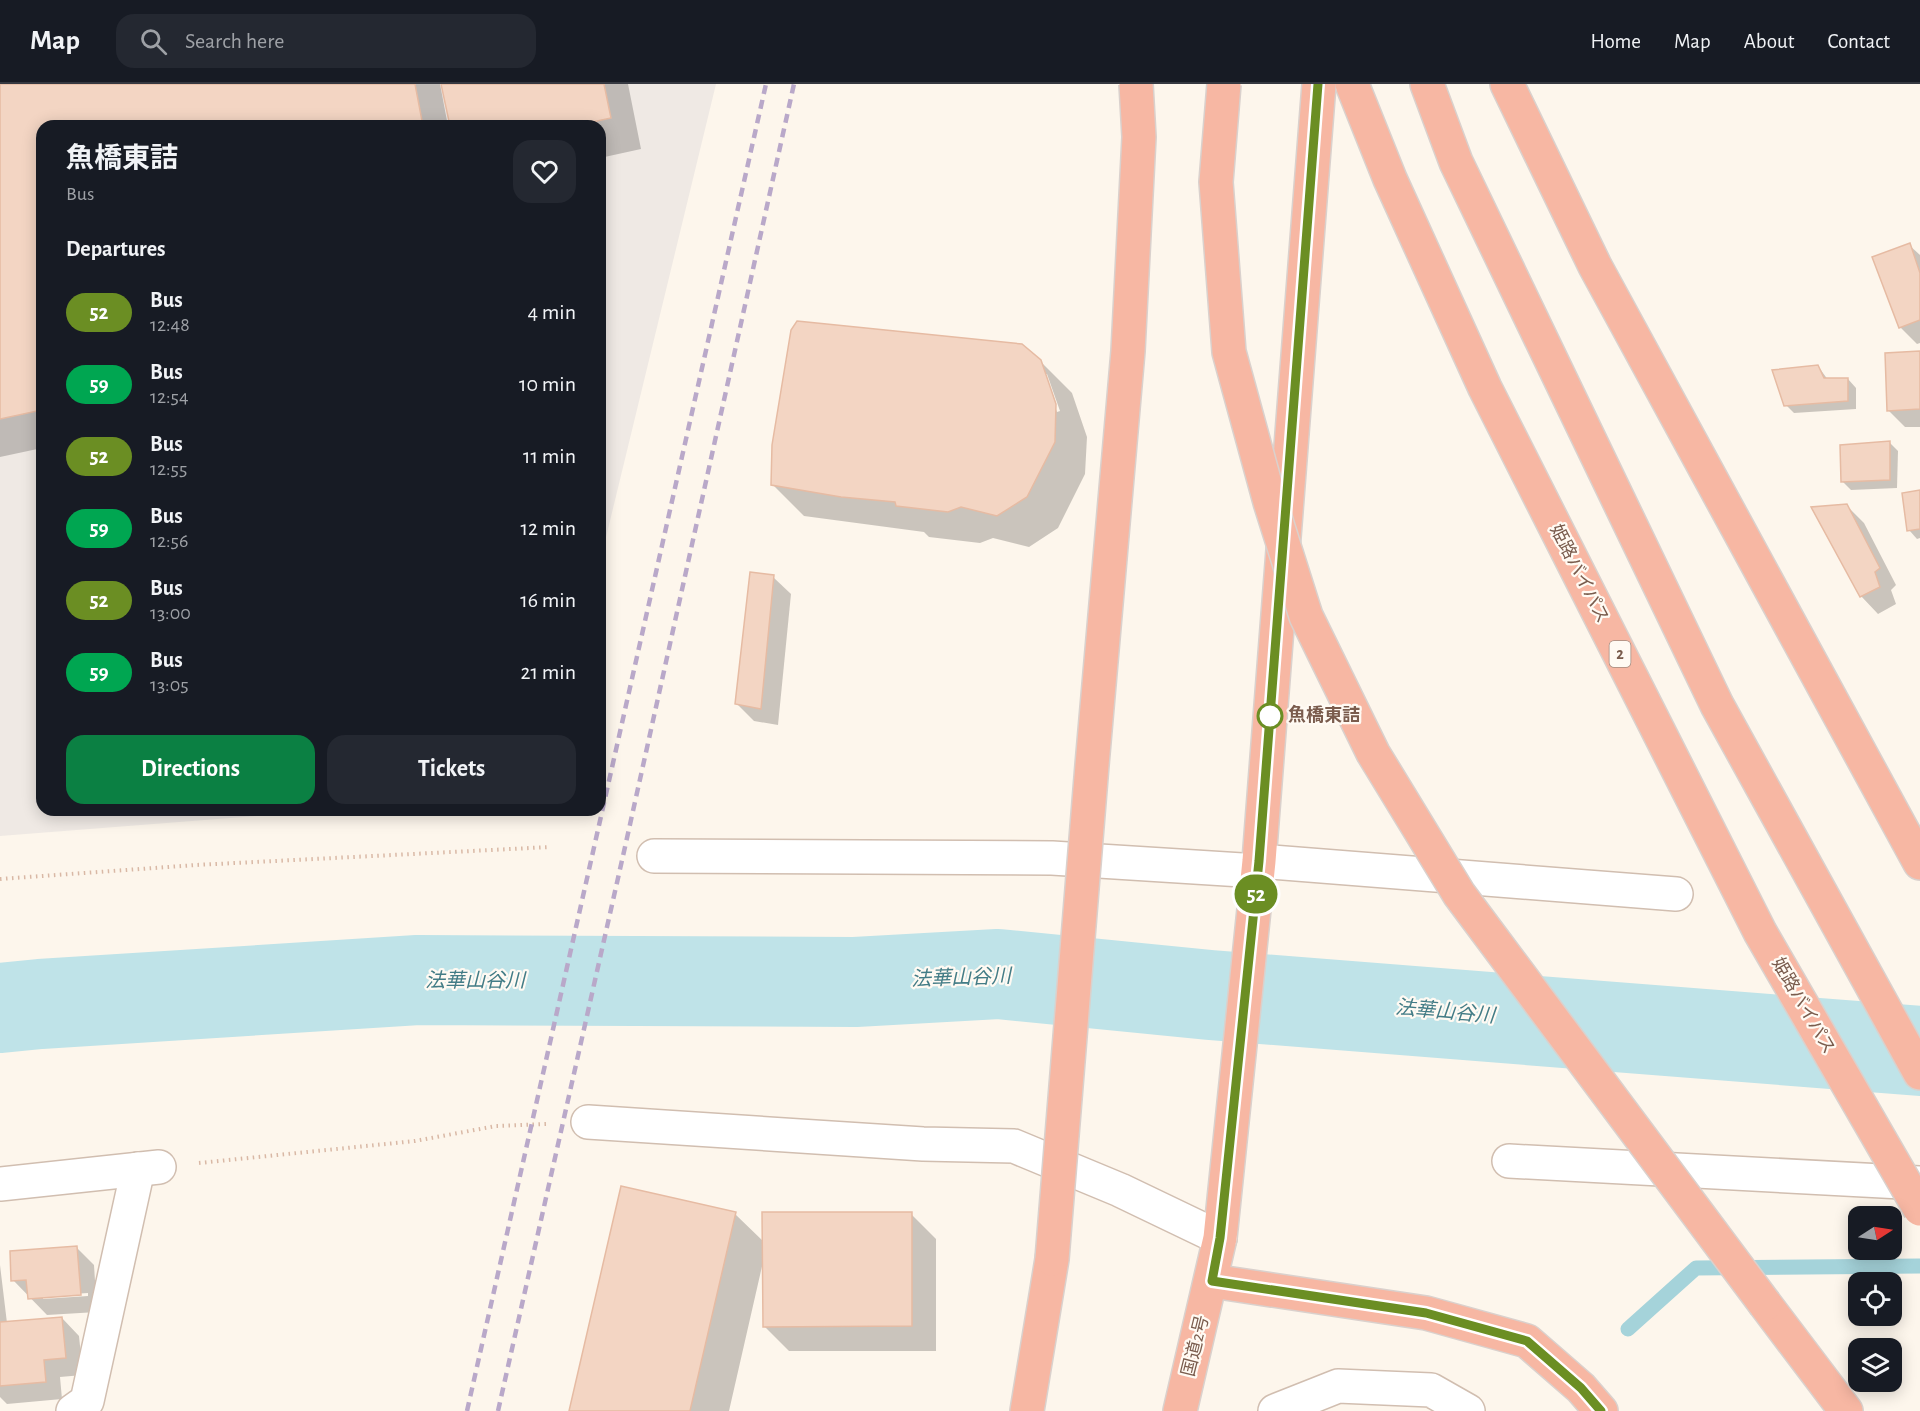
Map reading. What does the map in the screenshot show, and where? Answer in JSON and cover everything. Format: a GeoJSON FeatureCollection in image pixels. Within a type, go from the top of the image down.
{"type":"FeatureCollection","features":[{"type":"Feature","properties":{"kind":"highway"},"geometry":{"type":"LineString","coordinates":[[1027,1411],[1052,1259],[1128,351],[1139,137],[1136,84]]}},
{"type":"Feature","properties":{"kind":"highway"},"geometry":{"type":"LineString","coordinates":[[1224,84],[1216,182],[1230,352],[1270,502],[1306,616],[1373,753],[1459,894],[1846,1411]]}},
{"type":"Feature","properties":{"kind":"highway","name":"国道2号"},"geometry":{"type":"LineString","coordinates":[[1180,1411],[1212,1281],[1220,1238],[1259,866],[1318,84]]}},
{"type":"Feature","properties":{"kind":"highway","name":"姫路バイパス"},"geometry":{"type":"LineString","coordinates":[[1352,84],[1390,178],[1485,388],[1760,932],[1920,1209]]}},
{"type":"Feature","properties":{"kind":"highway"},"geometry":{"type":"LineString","coordinates":[[1426,84],[1456,162],[1717,705],[1920,1073]]}},
{"type":"Feature","properties":{"kind":"highway"},"geometry":{"type":"LineString","coordinates":[[1507,84],[1595,266],[1920,863]]}},
{"type":"Feature","properties":{"kind":"highway"},"geometry":{"type":"LineString","coordinates":[[1212,1281],[1426,1313],[1527,1341],[1581,1388],[1601,1411]]}},
{"type":"Feature","properties":{"kind":"street"},"geometry":{"type":"LineString","coordinates":[[654,856],[1052,858],[1259,866],[1676,894]]}},
{"type":"Feature","properties":{"kind":"street"},"geometry":{"type":"LineString","coordinates":[[588,1122],[923,1144],[1014,1146],[1120,1190],[1220,1238]]}},
{"type":"Feature","properties":{"kind":"street"},"geometry":{"type":"LineString","coordinates":[[1509,1161],[1920,1183]]}},
{"type":"Feature","properties":{"kind":"street"},"geometry":{"type":"LineString","coordinates":[[0,1184],[149,1168],[87,1401],[74,1411]]}},
{"type":"Feature","properties":{"kind":"street"},"geometry":{"type":"LineString","coordinates":[[1275,1411],[1338,1386],[1431,1390],[1468,1411]]}},
{"type":"Feature","properties":{"kind":"path"},"geometry":{"type":"LineString","coordinates":[[0,879],[208,865],[550,847]]}},
{"type":"Feature","properties":{"kind":"path"},"geometry":{"type":"LineString","coordinates":[[149,1168],[416,1141],[496,1126],[588,1122]]}},
{"type":"Feature","properties":{"kind":"shaded area"},"geometry":{"type":"Polygon","coordinates":[[[0,84],[716,84],[606,537],[606,120],[36,120],[36,816],[256,816],[0,836],[0,84]]]}},
{"type":"Feature","properties":{"kind":"building"},"geometry":{"type":"Polygon","coordinates":[[[0,84],[415,84],[422,120],[36,120],[36,411],[0,419],[0,84]]]}},
{"type":"Feature","properties":{"kind":"building"},"geometry":{"type":"Polygon","coordinates":[[[441,84],[604,84],[611,118],[602,120],[449,120],[441,84]]]}},
{"type":"Feature","properties":{"kind":"building"},"geometry":{"type":"Polygon","coordinates":[[[1910,243],[1920,273],[1920,320],[1899,328],[1872,257],[1910,243]]]}},
{"type":"Feature","properties":{"kind":"building"},"geometry":{"type":"Polygon","coordinates":[[[797,321],[1022,344],[1041,360],[1056,404],[1055,442],[1027,497],[997,516],[961,507],[948,512],[896,506],[895,502],[841,497],[771,485],[772,445],[791,330],[797,321]]]}},
{"type":"Feature","properties":{"kind":"building"},"geometry":{"type":"Polygon","coordinates":[[[1920,351],[1920,409],[1887,411],[1885,353],[1920,351]]]}},
{"type":"Feature","properties":{"kind":"building"},"geometry":{"type":"Polygon","coordinates":[[[1818,365],[1824,378],[1848,378],[1848,401],[1784,406],[1772,370],[1818,365]]]}},
{"type":"Feature","properties":{"kind":"building"},"geometry":{"type":"Polygon","coordinates":[[[1890,441],[1890,480],[1841,482],[1840,445],[1890,441]]]}},
{"type":"Feature","properties":{"kind":"building"},"geometry":{"type":"Polygon","coordinates":[[[1920,490],[1920,529],[1907,531],[1902,493],[1920,490]]]}},
{"type":"Feature","properties":{"kind":"building"},"geometry":{"type":"Polygon","coordinates":[[[1847,504],[1880,568],[1875,572],[1880,587],[1860,597],[1811,507],[1847,504]]]}},
{"type":"Feature","properties":{"kind":"building"},"geometry":{"type":"Polygon","coordinates":[[[750,572],[774,575],[761,709],[735,704],[750,572]]]}},
{"type":"Feature","properties":{"kind":"building"},"geometry":{"type":"Polygon","coordinates":[[[621,1186],[736,1212],[690,1411],[569,1411],[621,1186]]]}},
{"type":"Feature","properties":{"kind":"building"},"geometry":{"type":"Polygon","coordinates":[[[762,1212],[912,1212],[912,1326],[763,1327],[762,1212]]]}},
{"type":"Feature","properties":{"kind":"building"},"geometry":{"type":"Polygon","coordinates":[[[77,1246],[81,1295],[28,1299],[26,1280],[11,1281],[10,1251],[77,1246]]]}},
{"type":"Feature","properties":{"kind":"building"},"geometry":{"type":"Polygon","coordinates":[[[62,1317],[66,1358],[44,1360],[46,1382],[0,1386],[0,1322],[62,1317]]]}},
{"type":"Feature","properties":{"kind":"waterway","name":"法華山谷川"},"geometry":{"type":"LineString","coordinates":[[0,1008],[418,980],[855,982],[998,974],[1210,995],[1920,1051]]}},
{"type":"Feature","properties":{"kind":"waterway"},"geometry":{"type":"LineString","coordinates":[[1628,1329],[1696,1268],[1920,1266]]}},
{"type":"Feature","properties":{"kind":"railway"},"geometry":{"type":"LineString","coordinates":[[606,794],[766,84]]}},
{"type":"Feature","properties":{"kind":"railway"},"geometry":{"type":"LineString","coordinates":[[498,1411],[794,84]]}},
{"type":"Feature","properties":{"kind":"railway"},"geometry":{"type":"LineString","coordinates":[[467,1411],[601,816]]}},
{"type":"Feature","properties":{"kind":"bus line","name":"52"},"geometry":{"type":"LineString","coordinates":[[1318,84],[1259,861],[1220,1238],[1212,1281],[1426,1313],[1527,1341],[1581,1388],[1601,1411]]}},
{"type":"Feature","properties":{"kind":"place","name":"魚橋東詰"},"geometry":{"type":"Point","coordinates":[1270,716]}}]}
